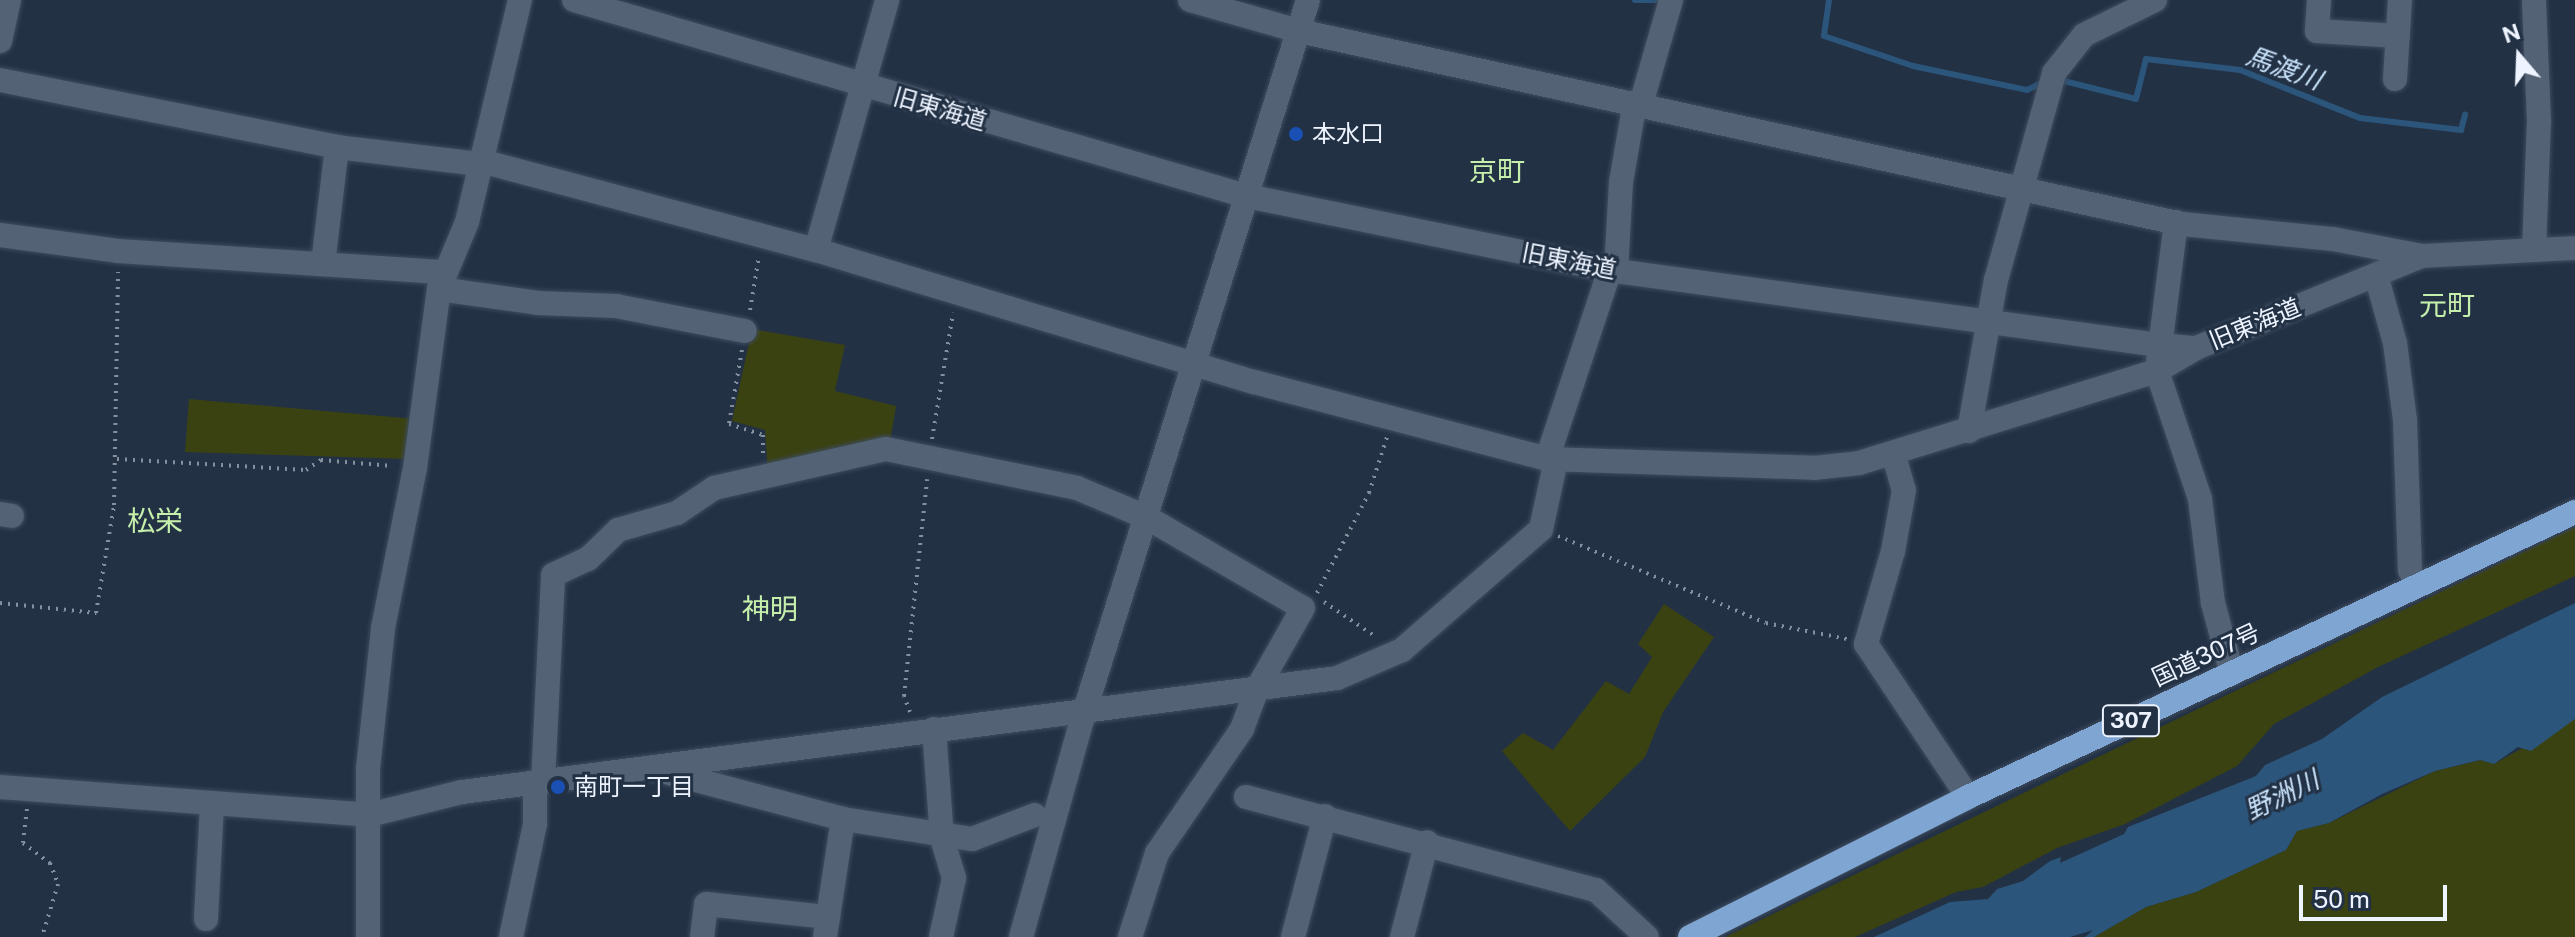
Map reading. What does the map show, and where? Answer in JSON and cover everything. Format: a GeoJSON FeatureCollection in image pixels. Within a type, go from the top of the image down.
{"type":"FeatureCollection","features":[{"type":"Feature","properties":{"kind":"highway","name":"国道307号"},"geometry":{"type":"LineString","coordinates":[[1690,937],[1968,797],[2575,512]]}},
{"type":"Feature","properties":{"kind":"street"},"geometry":{"type":"LineString","coordinates":[[0,41],[9,0]]}},
{"type":"Feature","properties":{"kind":"street"},"geometry":{"type":"LineString","coordinates":[[368,937],[373,703],[415,468],[442,280],[467,222],[520,0]]}},
{"type":"Feature","properties":{"kind":"street","name":"旧東海道"},"geometry":{"type":"LineString","coordinates":[[574,0],[864,88],[1246,196],[1613,270],[2159,345],[2196,348],[2422,256],[2575,248]]}},
{"type":"Feature","properties":{"kind":"street"},"geometry":{"type":"LineString","coordinates":[[816,250],[887,0]]}},
{"type":"Feature","properties":{"kind":"street"},"geometry":{"type":"LineString","coordinates":[[1021,937],[1085,710],[1308,0]]}},
{"type":"Feature","properties":{"kind":"street"},"geometry":{"type":"LineString","coordinates":[[0,787],[369,815],[462,792],[1337,678],[1398,652],[1541,529],[1551,460],[1613,270],[1621,182],[1638,103],[1671,0]]}},
{"type":"Feature","properties":{"kind":"street"},"geometry":{"type":"LineString","coordinates":[[1969,431],[1996,280],[2060,60],[2102,23],[2155,0]]}},
{"type":"Feature","properties":{"kind":"street"},"geometry":{"type":"LineString","coordinates":[[2319,0],[2317,31],[2398,36]]}},
{"type":"Feature","properties":{"kind":"street"},"geometry":{"type":"LineString","coordinates":[[2395,79],[2400,0]]}},
{"type":"Feature","properties":{"kind":"street"},"geometry":{"type":"LineString","coordinates":[[2534,0],[2539,121],[2534,250]]}},
{"type":"Feature","properties":{"kind":"street"},"geometry":{"type":"LineString","coordinates":[[1196,1],[1299,31],[1638,103],[2023,191],[2176,222],[2333,239],[2422,256]]}},
{"type":"Feature","properties":{"kind":"street"},"geometry":{"type":"LineString","coordinates":[[0,80],[337,147],[480,162],[816,250],[1195,364],[1551,460],[1814,468],[1894,456],[2157,371],[2196,348]]}},
{"type":"Feature","properties":{"kind":"street"},"geometry":{"type":"LineString","coordinates":[[323,264],[337,147]]}},
{"type":"Feature","properties":{"kind":"street"},"geometry":{"type":"LineString","coordinates":[[2176,222],[2157,371],[2195,477],[2213,603],[2232,674]]}},
{"type":"Feature","properties":{"kind":"street"},"geometry":{"type":"LineString","coordinates":[[0,235],[118,251],[323,264],[442,280],[538,303],[616,306],[745,331]]}},
{"type":"Feature","properties":{"kind":"street"},"geometry":{"type":"LineString","coordinates":[[2376,275],[2395,343],[2405,420],[2410,571]]}},
{"type":"Feature","properties":{"kind":"street"},"geometry":{"type":"LineString","coordinates":[[511,937],[535,824],[553,575],[588,559],[618,530],[677,513],[714,488],[764,480],[886,449],[1077,488],[1146,517],[1309,602],[1257,689],[1242,729],[1157,853],[1130,937]]}},
{"type":"Feature","properties":{"kind":"street"},"geometry":{"type":"LineString","coordinates":[[1894,456],[1904,490],[1893,551],[1866,644],[1968,797]]}},
{"type":"Feature","properties":{"kind":"street"},"geometry":{"type":"LineString","coordinates":[[926,730],[942,838],[954,878],[941,937]]}},
{"type":"Feature","properties":{"kind":"street"},"geometry":{"type":"LineString","coordinates":[[648,768],[843,819],[942,838],[972,839],[1035,815]]}},
{"type":"Feature","properties":{"kind":"street"},"geometry":{"type":"LineString","coordinates":[[1246,797],[1427,842],[1596,890],[1647,937]]}},
{"type":"Feature","properties":{"kind":"street"},"geometry":{"type":"LineString","coordinates":[[206,919],[212,804]]}},
{"type":"Feature","properties":{"kind":"street"},"geometry":{"type":"LineString","coordinates":[[1293,937],[1325,816]]}},
{"type":"Feature","properties":{"kind":"street"},"geometry":{"type":"LineString","coordinates":[[702,937],[706,904],[826,927],[843,819]]}},
{"type":"Feature","properties":{"kind":"street"},"geometry":{"type":"LineString","coordinates":[[1402,937],[1427,842]]}},
{"type":"Feature","properties":{"kind":"path"},"geometry":{"type":"LineString","coordinates":[[762,236],[729,424],[763,435],[764,480]]}},
{"type":"Feature","properties":{"kind":"path"},"geometry":{"type":"LineString","coordinates":[[0,603],[96,613],[117,459],[118,251]]}},
{"type":"Feature","properties":{"kind":"path"},"geometry":{"type":"LineString","coordinates":[[926,730],[904,696],[929,459],[958,291]]}},
{"type":"Feature","properties":{"kind":"path"},"geometry":{"type":"LineString","coordinates":[[1392,419],[1369,493],[1309,602],[1398,652]]}},
{"type":"Feature","properties":{"kind":"path"},"geometry":{"type":"LineString","coordinates":[[117,459],[306,470],[321,460],[415,468]]}},
{"type":"Feature","properties":{"kind":"path"},"geometry":{"type":"LineString","coordinates":[[1541,529],[1766,623],[1866,644]]}},
{"type":"Feature","properties":{"kind":"path"},"geometry":{"type":"LineString","coordinates":[[28,789],[23,843],[50,863],[58,884],[42,937]]}},
{"type":"Feature","properties":{"kind":"green space"},"geometry":{"type":"Polygon","coordinates":[[[752,329],[845,345],[835,391],[896,406],[890,442],[768,473],[765,430],[732,421],[752,329]]]}},
{"type":"Feature","properties":{"kind":"green space"},"geometry":{"type":"Polygon","coordinates":[[[189,399],[415,419],[411,459],[185,452],[189,399]]]}},
{"type":"Feature","properties":{"kind":"green space"},"geometry":{"type":"Polygon","coordinates":[[[2575,527],[2575,576],[2378,667],[2274,724],[2237,766],[2125,824],[2057,848],[1983,887],[1956,892],[1855,937],[1725,937],[2575,527]]]}},
{"type":"Feature","properties":{"kind":"green space"},"geometry":{"type":"Polygon","coordinates":[[[1664,604],[1714,637],[1663,712],[1645,757],[1570,831],[1502,751],[1523,733],[1553,750],[1606,681],[1629,694],[1652,657],[1638,644],[1664,604]]]}},
{"type":"Feature","properties":{"kind":"green space"},"geometry":{"type":"Polygon","coordinates":[[[2575,719],[2575,937],[2094,937],[2146,907],[2196,892],[2286,850],[2297,831],[2329,823],[2435,771],[2481,760],[2494,764],[2575,719]]]}},
{"type":"Feature","properties":{"kind":"water","name":"野洲川"},"geometry":{"type":"Polygon","coordinates":[[[2575,603],[2575,719],[2531,751],[2518,747],[2494,764],[2480,760],[2435,771],[2382,794],[2329,823],[2297,831],[2286,850],[2196,892],[2146,907],[2094,937],[2085,937],[2093,930],[2070,937],[1874,937],[1950,902],[1988,899],[1997,889],[2023,881],[2050,861],[2061,857],[2060,863],[2124,834],[2128,827],[2256,776],[2265,765],[2322,739],[2382,697],[2575,603]]]}},
{"type":"Feature","properties":{"kind":"waterway","name":"馬渡川"},"geometry":{"type":"LineString","coordinates":[[1635,0],[1656,0]]}},
{"type":"Feature","properties":{"kind":"waterway","name":"馬渡川"},"geometry":{"type":"LineString","coordinates":[[1829,0],[1824,36],[1913,66],[2027,90],[2044,82]]}},
{"type":"Feature","properties":{"kind":"waterway","name":"馬渡川"},"geometry":{"type":"LineString","coordinates":[[2060,80],[2136,99],[2146,59],[2240,70],[2360,118],[2461,130],[2465,115]]}},
{"type":"Feature","properties":{"kind":"place","name":"本水口"},"geometry":{"type":"Point","coordinates":[1296,134]}},
{"type":"Feature","properties":{"kind":"place","name":"南町一丁目"},"geometry":{"type":"Point","coordinates":[558,787]}},
{"type":"Feature","properties":{"kind":"district","name":"京町"},"geometry":{"type":"Point","coordinates":[1497,171]}},
{"type":"Feature","properties":{"kind":"district","name":"元町"},"geometry":{"type":"Point","coordinates":[2447,305]}},
{"type":"Feature","properties":{"kind":"district","name":"松栄"},"geometry":{"type":"Point","coordinates":[155,521]}},
{"type":"Feature","properties":{"kind":"district","name":"神明"},"geometry":{"type":"Point","coordinates":[770,609]}}]}
